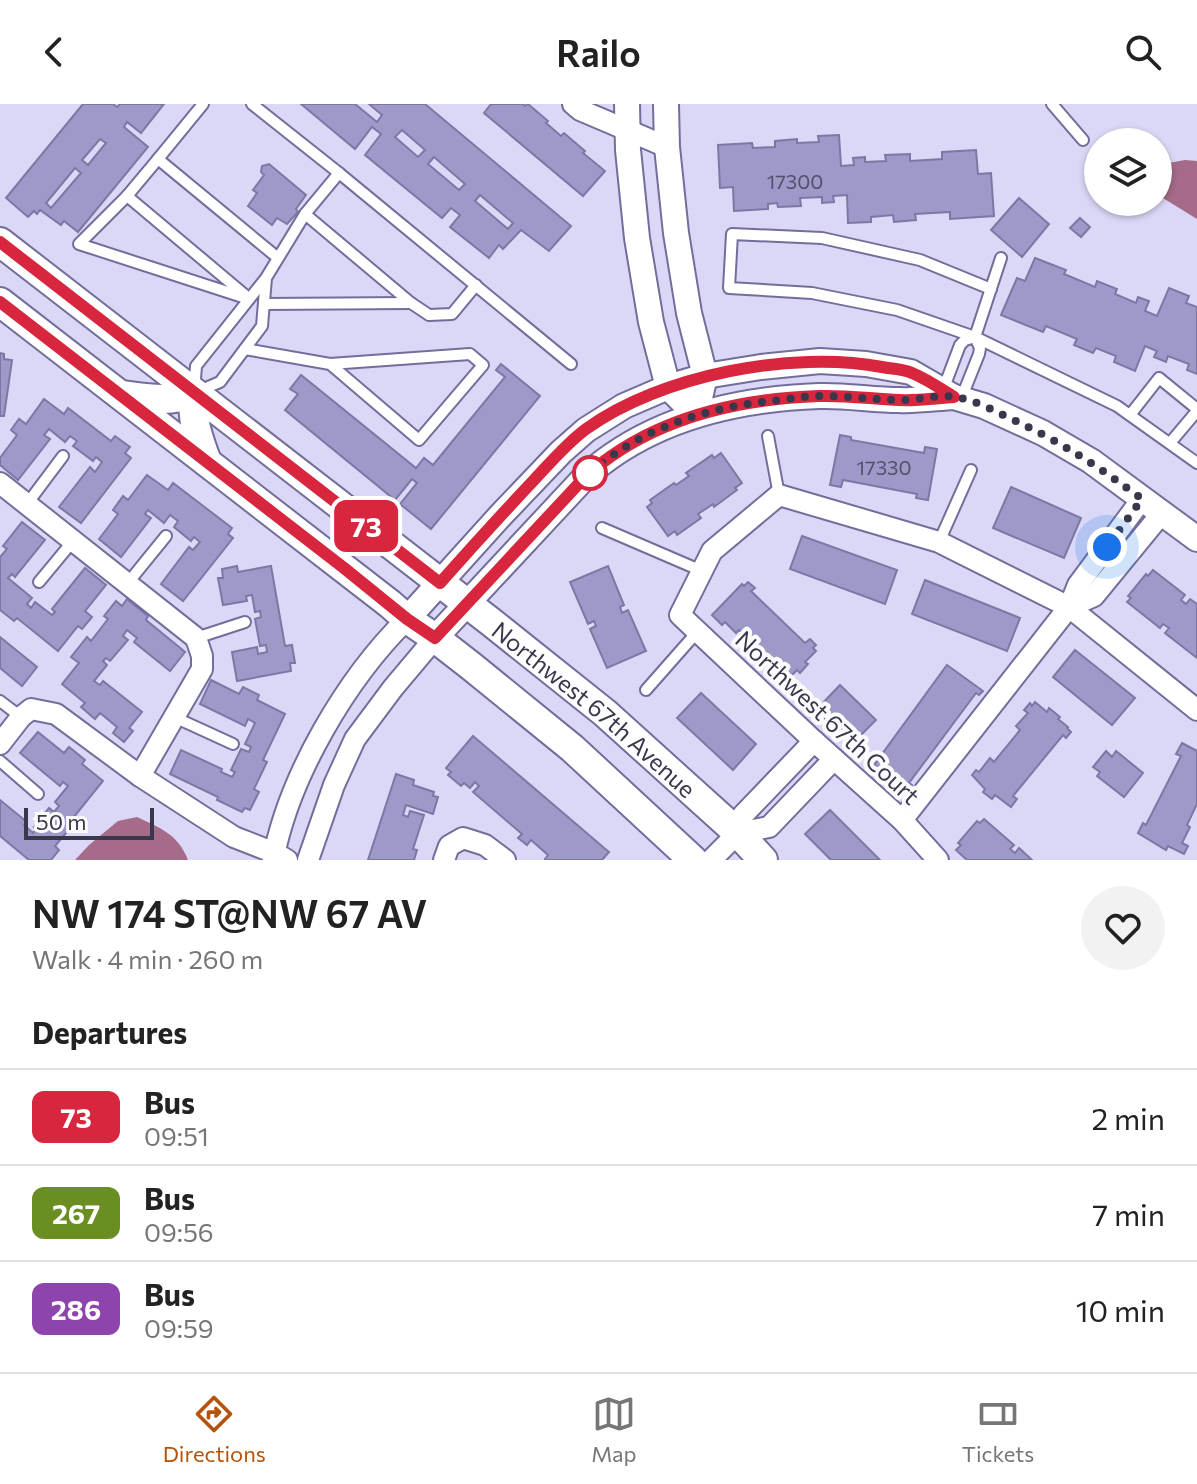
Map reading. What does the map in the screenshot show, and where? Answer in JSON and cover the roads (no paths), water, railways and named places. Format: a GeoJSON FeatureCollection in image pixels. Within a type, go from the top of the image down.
{"type":"FeatureCollection","features":[{"type":"Feature","properties":{"kind":"main road","name":"Northwest 67th Avenue"},"geometry":{"type":"LineString","coordinates":[[0,242],[605,713],[738,833],[763,860]]}},
{"type":"Feature","properties":{"kind":"main road","name":"Northwest 67th Avenue"},"geometry":{"type":"LineString","coordinates":[[0,302],[435,638],[572,748],[693,860]]}},
{"type":"Feature","properties":{"kind":"main road"},"geometry":{"type":"LineString","coordinates":[[120,395],[169,400],[194,393]]}},
{"type":"Feature","properties":{"kind":"main road"},"geometry":{"type":"LineString","coordinates":[[194,393],[192,411],[207,462]]}},
{"type":"Feature","properties":{"kind":"street"},"geometry":{"type":"LineString","coordinates":[[573,104],[580,110],[667,147]]}},
{"type":"Feature","properties":{"kind":"street"},"geometry":{"type":"LineString","coordinates":[[627,104],[637,238],[651,322],[668,387],[696,415]]}},
{"type":"Feature","properties":{"kind":"street"},"geometry":{"type":"LineString","coordinates":[[666,104],[676,233],[689,313],[705,376],[696,415]]}},
{"type":"Feature","properties":{"kind":"street"},"geometry":{"type":"LineString","coordinates":[[0,744],[31,709],[56,714],[140,776],[234,837],[278,858],[294,790],[329,720],[354,681],[393,633],[500,516],[586,430],[624,406],[668,387],[705,376],[820,361],[866,364],[911,372],[953,395],[1043,433],[1091,461],[1197,539]]}},
{"type":"Feature","properties":{"kind":"street"},"geometry":{"type":"LineString","coordinates":[[308,860],[334,785],[355,739],[365,725],[435,638],[535,529],[606,458],[640,437],[680,419],[713,410],[821,396],[903,400],[953,395]]}},
{"type":"Feature","properties":{"kind":"street"},"geometry":{"type":"LineString","coordinates":[[0,483],[196,638],[202,656],[202,669],[140,776]]}},
{"type":"Feature","properties":{"kind":"street"},"geometry":{"type":"LineString","coordinates":[[702,571],[712,551],[779,495],[939,542],[1069,607],[1197,710]]}},
{"type":"Feature","properties":{"kind":"street"},"geometry":{"type":"LineString","coordinates":[[902,820],[1069,607],[1078,585],[1152,506]]}},
{"type":"Feature","properties":{"kind":"street","name":"Northwest 67th Court"},"geometry":{"type":"LineString","coordinates":[[702,571],[680,615],[902,820],[938,860]]}},
{"type":"Feature","properties":{"kind":"street"},"geometry":{"type":"LineString","coordinates":[[338,707],[365,725]]}},
{"type":"Feature","properties":{"kind":"street"},"geometry":{"type":"LineString","coordinates":[[711,860],[738,833],[743,815],[814,741]]}},
{"type":"Feature","properties":{"kind":"street"},"geometry":{"type":"LineString","coordinates":[[738,833],[769,827],[834,759]]}},
{"type":"Feature","properties":{"kind":"street"},"geometry":{"type":"LineString","coordinates":[[444,860],[449,846],[463,838],[485,845],[505,860]]}},
{"type":"Feature","properties":{"kind":"lane"},"geometry":{"type":"LineString","coordinates":[[203,104],[127,196],[79,244],[249,299]]}},
{"type":"Feature","properties":{"kind":"lane"},"geometry":{"type":"LineString","coordinates":[[252,104],[571,364]]}},
{"type":"Feature","properties":{"kind":"lane"},"geometry":{"type":"LineString","coordinates":[[1052,104],[1083,140]]}},
{"type":"Feature","properties":{"kind":"lane"},"geometry":{"type":"LineString","coordinates":[[158,159],[278,258]]}},
{"type":"Feature","properties":{"kind":"lane"},"geometry":{"type":"LineString","coordinates":[[266,278],[262,326],[220,382],[194,393],[196,366],[266,278],[305,214],[339,173]]}},
{"type":"Feature","properties":{"kind":"lane"},"geometry":{"type":"LineString","coordinates":[[127,196],[249,299]]}},
{"type":"Feature","properties":{"kind":"lane"},"geometry":{"type":"LineString","coordinates":[[305,214],[429,315],[452,314],[476,285]]}},
{"type":"Feature","properties":{"kind":"lane"},"geometry":{"type":"LineString","coordinates":[[991,289],[920,260],[822,238],[732,234],[729,288],[812,293],[897,310],[975,337],[1117,406],[1197,463]]}},
{"type":"Feature","properties":{"kind":"lane"},"geometry":{"type":"LineString","coordinates":[[953,395],[980,348],[975,337],[1001,258]]}},
{"type":"Feature","properties":{"kind":"lane"},"geometry":{"type":"LineString","coordinates":[[264,304],[411,303]]}},
{"type":"Feature","properties":{"kind":"lane"},"geometry":{"type":"LineString","coordinates":[[953,395],[960,345],[975,337]]}},
{"type":"Feature","properties":{"kind":"lane"},"geometry":{"type":"LineString","coordinates":[[245,349],[330,364],[470,354],[483,365],[419,440],[330,364]]}},
{"type":"Feature","properties":{"kind":"lane"},"geometry":{"type":"LineString","coordinates":[[1130,415],[1159,378],[1197,410],[1170,443]]}},
{"type":"Feature","properties":{"kind":"lane"},"geometry":{"type":"LineString","coordinates":[[768,436],[779,495]]}},
{"type":"Feature","properties":{"kind":"lane"},"geometry":{"type":"LineString","coordinates":[[27,504],[63,456]]}},
{"type":"Feature","properties":{"kind":"lane"},"geometry":{"type":"LineString","coordinates":[[939,542],[971,470]]}},
{"type":"Feature","properties":{"kind":"lane"},"geometry":{"type":"LineString","coordinates":[[602,528],[702,571]]}},
{"type":"Feature","properties":{"kind":"lane"},"geometry":{"type":"LineString","coordinates":[[127,584],[166,536]]}},
{"type":"Feature","properties":{"kind":"lane"},"geometry":{"type":"LineString","coordinates":[[39,582],[73,541]]}},
{"type":"Feature","properties":{"kind":"lane"},"geometry":{"type":"LineString","coordinates":[[196,638],[245,622]]}},
{"type":"Feature","properties":{"kind":"lane"},"geometry":{"type":"LineString","coordinates":[[646,690],[698,631]]}},
{"type":"Feature","properties":{"kind":"lane"},"geometry":{"type":"LineString","coordinates":[[0,701],[21,717]]}},
{"type":"Feature","properties":{"kind":"lane"},"geometry":{"type":"LineString","coordinates":[[174,717],[233,744]]}},
{"type":"Feature","properties":{"kind":"lane"},"geometry":{"type":"LineString","coordinates":[[0,761],[38,794]]}}]}
